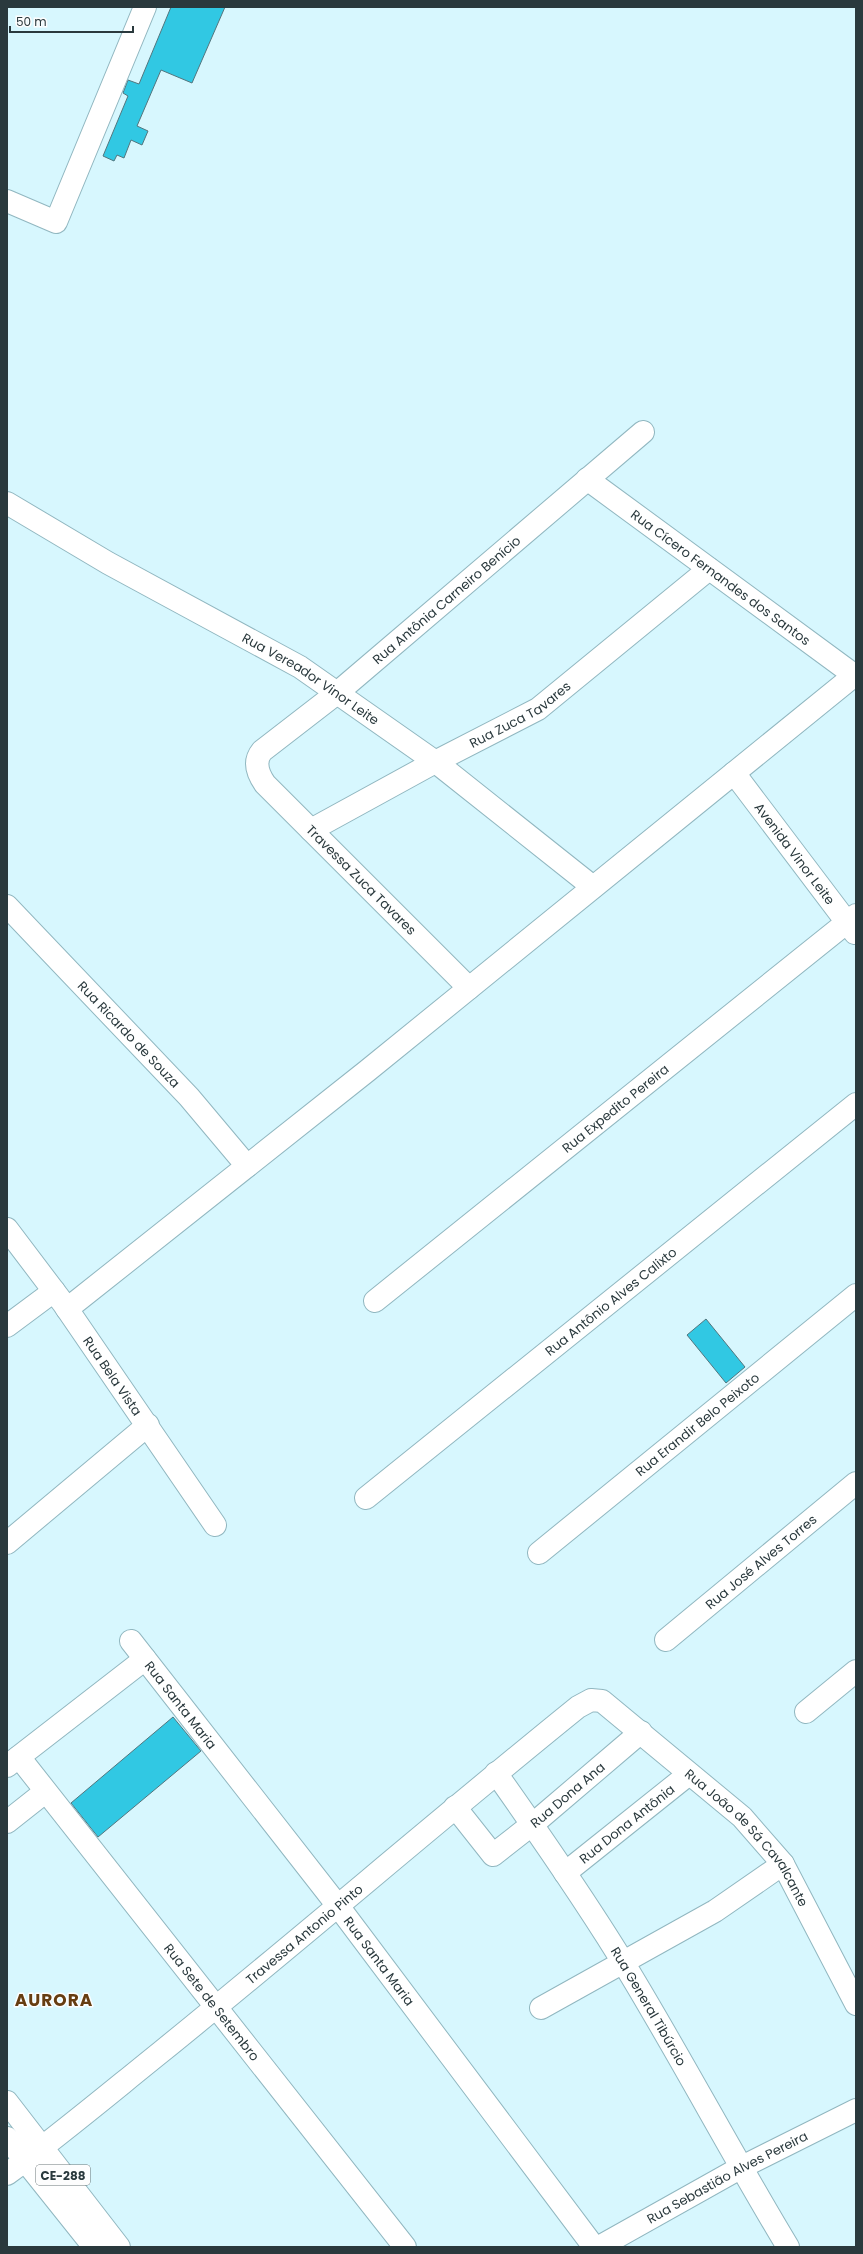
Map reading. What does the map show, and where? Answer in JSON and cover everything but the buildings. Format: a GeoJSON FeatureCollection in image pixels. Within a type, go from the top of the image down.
{"type":"FeatureCollection","features":[{"type":"Feature","properties":{"kind":"street"},"geometry":{"type":"LineString","coordinates":[[9,207],[56,222],[145,7]]}},
{"type":"Feature","properties":{"kind":"street","name":"Rua Antônia Carneiro Benício"},"geometry":{"type":"LineString","coordinates":[[257,770],[257,759],[262,751],[337,693],[643,432]]}},
{"type":"Feature","properties":{"kind":"street","name":"Rua Cícero Fernandes dos Santos"},"geometry":{"type":"LineString","coordinates":[[587,479],[855,674]]}},
{"type":"Feature","properties":{"kind":"street","name":"Rua Vereador Vinor Leite"},"geometry":{"type":"LineString","coordinates":[[7,503],[108,563],[300,667],[435,762],[593,887]]}},
{"type":"Feature","properties":{"kind":"street","name":"Rua Zuca Tavares"},"geometry":{"type":"LineString","coordinates":[[311,830],[435,762],[538,709],[709,569]]}},
{"type":"Feature","properties":{"kind":"street"},"geometry":{"type":"LineString","coordinates":[[67,1309],[469,988],[855,674]]}},
{"type":"Feature","properties":{"kind":"street","name":"Travessa Zuca Tavares"},"geometry":{"type":"LineString","coordinates":[[257,770],[265,784],[469,988]]}},
{"type":"Feature","properties":{"kind":"street","name":"Avenida Vinor Leite"},"geometry":{"type":"LineString","coordinates":[[734,773],[853,924]]}},
{"type":"Feature","properties":{"kind":"street","name":"Rua Ricardo de Souza"},"geometry":{"type":"LineString","coordinates":[[7,906],[190,1097],[247,1166]]}},
{"type":"Feature","properties":{"kind":"street","name":"Rua Expedito Pereira"},"geometry":{"type":"LineString","coordinates":[[375,1301],[853,924]]}},
{"type":"Feature","properties":{"kind":"street","name":"Rua Antônio Alves Calixto"},"geometry":{"type":"LineString","coordinates":[[366,1498],[856,1104]]}},
{"type":"Feature","properties":{"kind":"street","name":"Rua Bela Vista"},"geometry":{"type":"LineString","coordinates":[[7,1229],[67,1309],[148,1425],[215,1525]]}},
{"type":"Feature","properties":{"kind":"street"},"geometry":{"type":"LineString","coordinates":[[7,1326],[54,1291]]}},
{"type":"Feature","properties":{"kind":"street","name":"Rua Erandir Belo Peixoto"},"geometry":{"type":"LineString","coordinates":[[539,1553],[856,1295]]}},
{"type":"Feature","properties":{"kind":"street"},"geometry":{"type":"LineString","coordinates":[[7,1543],[148,1425]]}},
{"type":"Feature","properties":{"kind":"street","name":"Rua José Alves Torres"},"geometry":{"type":"LineString","coordinates":[[666,1640],[856,1484]]}},
{"type":"Feature","properties":{"kind":"street","name":"Rua Santa Maria"},"geometry":{"type":"LineString","coordinates":[[131,1641],[338,1906],[594,2247]]}},
{"type":"Feature","properties":{"kind":"street"},"geometry":{"type":"LineString","coordinates":[[13,1762],[145,1659]]}},
{"type":"Feature","properties":{"kind":"street"},"geometry":{"type":"LineString","coordinates":[[806,1712],[856,1672]]}},
{"type":"Feature","properties":{"kind":"street","name":"Travessa Antonio Pinto"},"geometry":{"type":"LineString","coordinates":[[7,2174],[42,2148],[216,2007],[455,1807],[585,1702],[591,1700],[602,1701]]}},
{"type":"Feature","properties":{"kind":"street","name":"Rua João de Sá Cavalcante"},"geometry":{"type":"LineString","coordinates":[[602,1701],[742,1816],[783,1864],[856,2004]]}},
{"type":"Feature","properties":{"kind":"street","name":"Rua Dona Ana"},"geometry":{"type":"LineString","coordinates":[[455,1807],[493,1855],[641,1732]]}},
{"type":"Feature","properties":{"kind":"street","name":"Rua Sete de Setembro"},"geometry":{"type":"LineString","coordinates":[[13,1762],[45,1792],[405,2247]]}},
{"type":"Feature","properties":{"kind":"street","name":"Rua General Tibúrcio"},"geometry":{"type":"LineString","coordinates":[[496,1774],[532,1824],[624,1963],[740,2168],[788,2247]]}},
{"type":"Feature","properties":{"kind":"street","name":"Rua Dona Antônia"},"geometry":{"type":"LineString","coordinates":[[565,1873],[689,1774]]}},
{"type":"Feature","properties":{"kind":"street"},"geometry":{"type":"LineString","coordinates":[[7,1822],[45,1792]]}},
{"type":"Feature","properties":{"kind":"street"},"geometry":{"type":"LineString","coordinates":[[541,2008],[715,1911],[783,1864]]}},
{"type":"Feature","properties":{"kind":"street","name":"CE-288"},"geometry":{"type":"LineString","coordinates":[[7,2102],[119,2247]]}},
{"type":"Feature","properties":{"kind":"street","name":"Rua Sebastião Alves Pereira"},"geometry":{"type":"LineString","coordinates":[[599,2247],[740,2168],[856,2110]]}},
{"type":"Feature","properties":{"kind":"street","name":"CE-288"},"geometry":{"type":"LineString","coordinates":[[7,2138],[94,2247]]}},
{"type":"Feature","properties":{"kind":"district","name":"AURORA"},"geometry":{"type":"Point","coordinates":[54,2000]}}]}
